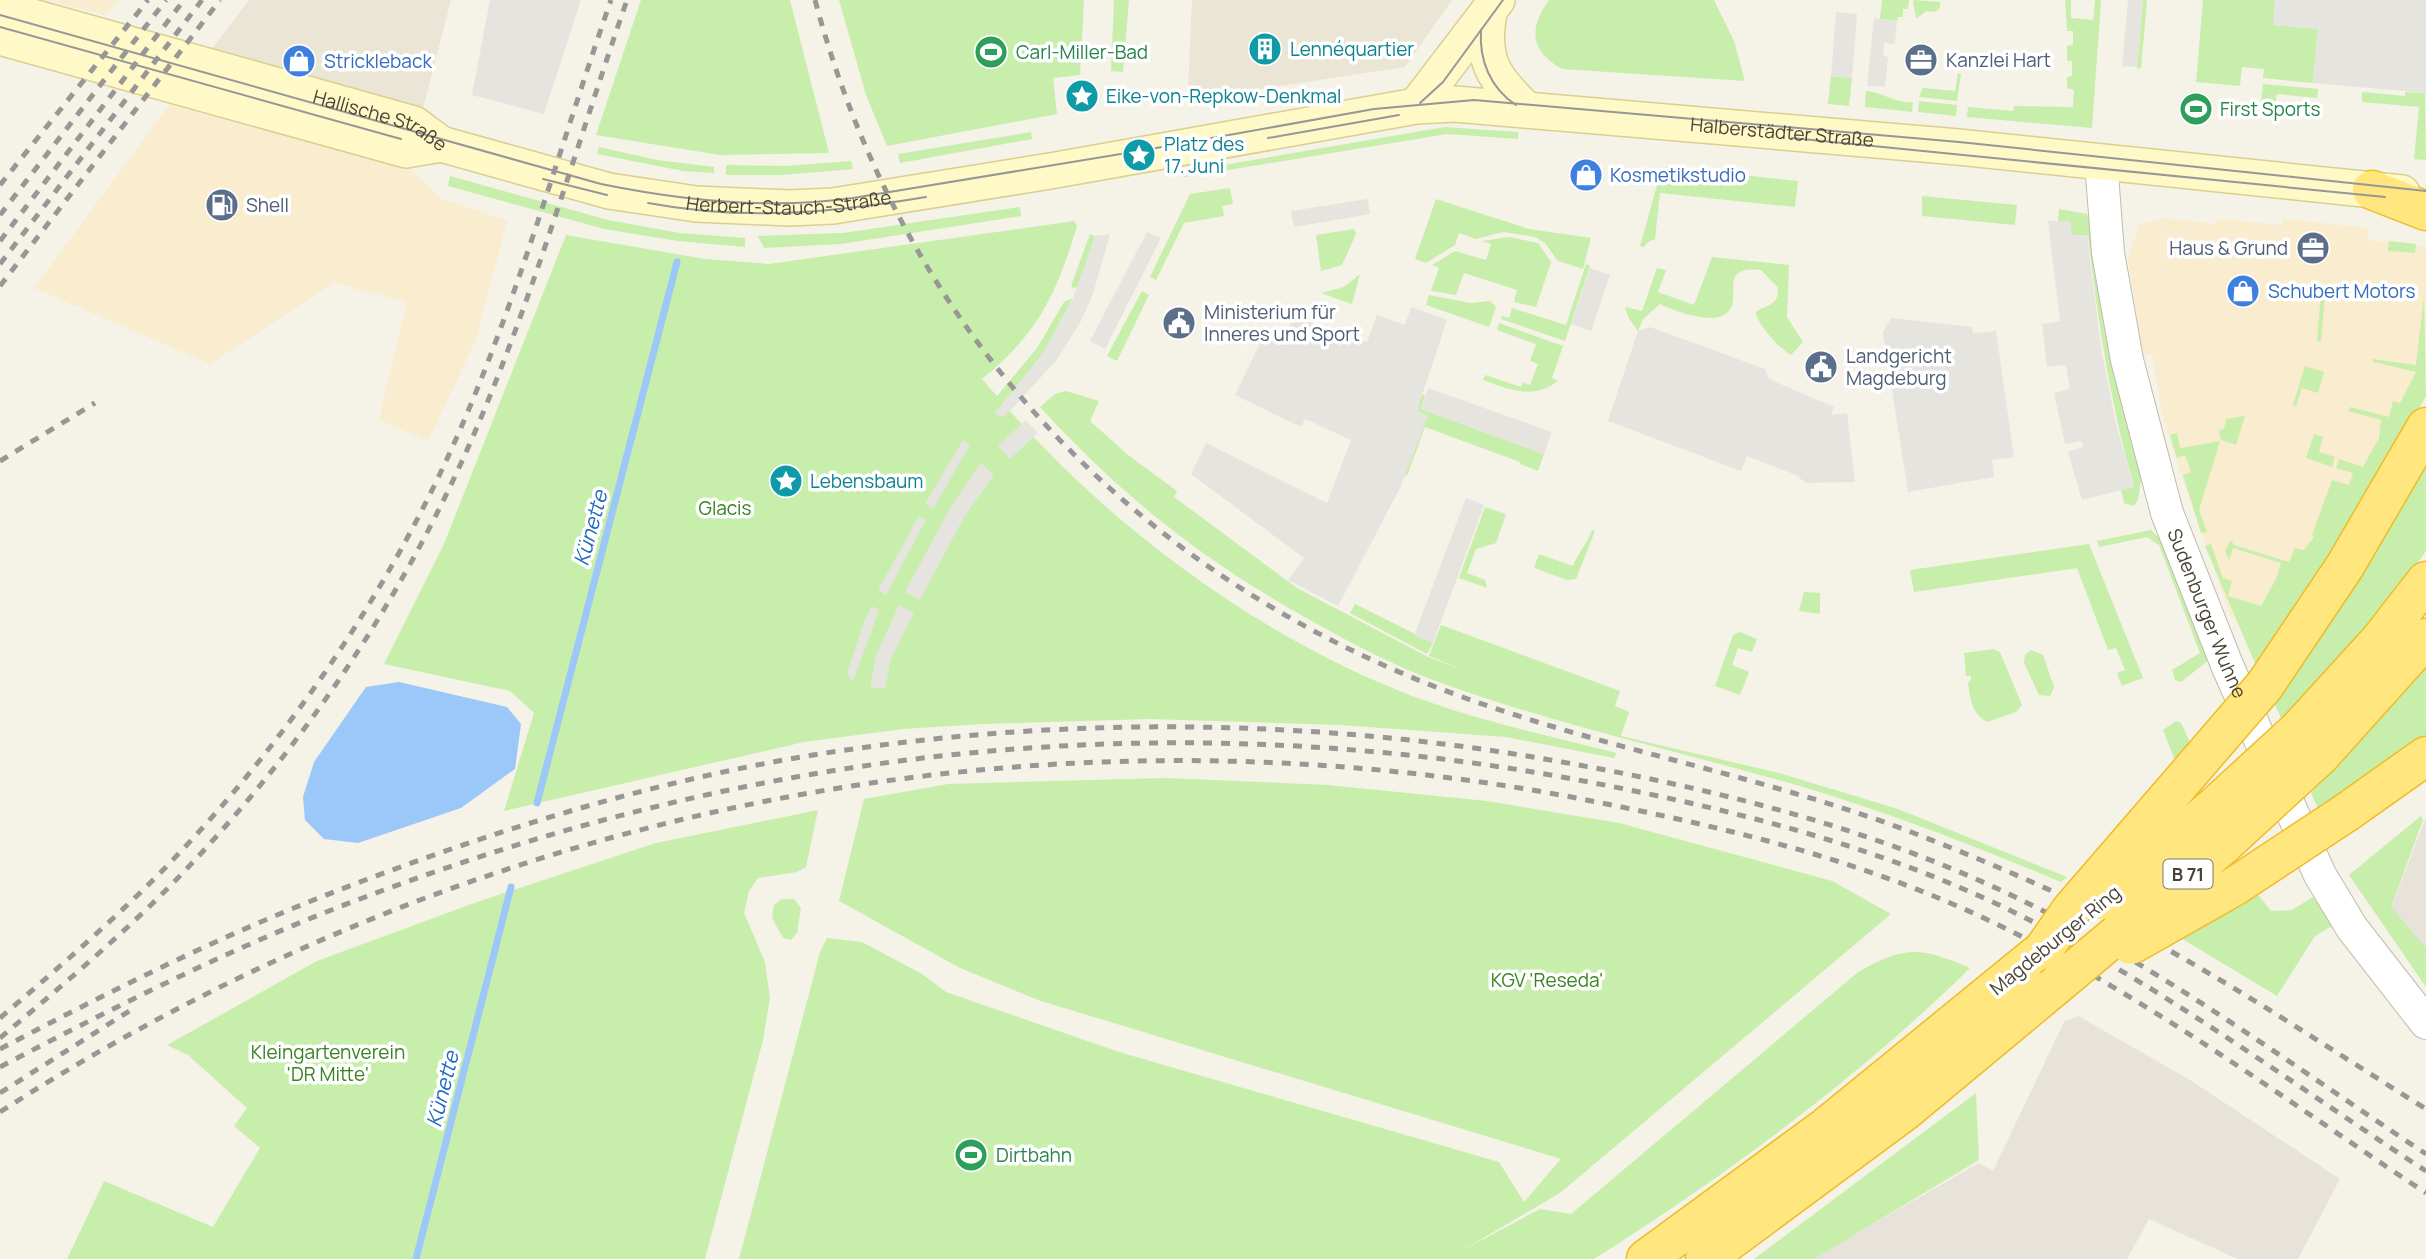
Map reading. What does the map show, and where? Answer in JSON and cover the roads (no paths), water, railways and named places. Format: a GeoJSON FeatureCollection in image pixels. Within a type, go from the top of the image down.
{"type":"FeatureCollection","features":[{"type":"Feature","properties":{"kind":"highway"},"geometry":{"type":"LineString","coordinates":[[2372,190],[2426,211]]}},
{"type":"Feature","properties":{"kind":"highway"},"geometry":{"type":"LineString","coordinates":[[2043,950],[2071,910],[2265,685],[2345,566],[2426,427]]}},
{"type":"Feature","properties":{"kind":"highway","name":"Magdeburger Ring"},"geometry":{"type":"LineString","coordinates":[[1704,1259],[1905,1111],[2221,847],[2309,742],[2380,639],[2426,581]]}},
{"type":"Feature","properties":{"kind":"highway","name":"Magdeburger Ring"},"geometry":{"type":"LineString","coordinates":[[1646,1259],[1826,1128],[2216,806],[2309,742],[2426,638]]}},
{"type":"Feature","properties":{"kind":"highway"},"geometry":{"type":"LineString","coordinates":[[2053,988],[2235,886],[2426,756]]}},
{"type":"Feature","properties":{"kind":"main road"},"geometry":{"type":"LineString","coordinates":[[1416,106],[1493,7]]}},
{"type":"Feature","properties":{"kind":"main road"},"geometry":{"type":"LineString","coordinates":[[1493,7],[1486,52],[1490,66],[1504,89],[1527,110]]}},
{"type":"Feature","properties":{"kind":"main road","name":"Hallische Straße"},"geometry":{"type":"LineString","coordinates":[[0,8],[414,124],[441,144]]}},
{"type":"Feature","properties":{"kind":"main road","name":"Hallische Straße"},"geometry":{"type":"LineString","coordinates":[[0,37],[406,150],[441,144]]}},
{"type":"Feature","properties":{"kind":"main road","name":"Halberstädter Straße"},"geometry":{"type":"LineString","coordinates":[[1141,154],[1416,106],[1467,104],[2101,161],[2426,196]]}},
{"type":"Feature","properties":{"kind":"main road","name":"Herbert-Stauch-Straße"},"geometry":{"type":"LineString","coordinates":[[441,144],[640,197],[696,204],[775,208],[833,206],[1141,154]]}},
{"type":"Feature","properties":{"kind":"street","name":"Sudenburger Wuhne"},"geometry":{"type":"LineString","coordinates":[[2101,161],[2108,253],[2126,360],[2148,453],[2167,513],[2227,665],[2320,874],[2360,939],[2426,1023]]}},
{"type":"Feature","properties":{"kind":"water"},"geometry":{"type":"Polygon","coordinates":[[[399,682],[507,707],[521,724],[515,769],[461,808],[358,843],[324,839],[305,820],[303,797],[314,762],[366,687],[399,682]]]}},
{"type":"Feature","properties":{"kind":"waterway","name":"Künette"},"geometry":{"type":"LineString","coordinates":[[537,803],[677,262]]}},
{"type":"Feature","properties":{"kind":"waterway","name":"Künette"},"geometry":{"type":"LineString","coordinates":[[416,1259],[511,887]]}},
{"type":"Feature","properties":{"kind":"tram line"},"geometry":{"type":"LineString","coordinates":[[1420,103],[1443,82],[1503,0]]}},
{"type":"Feature","properties":{"kind":"tram line"},"geometry":{"type":"LineString","coordinates":[[0,15],[601,184],[727,202],[790,203],[853,198],[1374,109],[1474,100],[1959,142],[2426,191]]}},
{"type":"Feature","properties":{"kind":"tram line"},"geometry":{"type":"LineString","coordinates":[[0,27],[401,139]]}},
{"type":"Feature","properties":{"kind":"tram line"},"geometry":{"type":"LineString","coordinates":[[1481,30],[1482,52],[1488,72],[1499,90],[1516,105]]}},
{"type":"Feature","properties":{"kind":"tram line"},"geometry":{"type":"LineString","coordinates":[[1268,138],[1399,115]]}},
{"type":"Feature","properties":{"kind":"tram line"},"geometry":{"type":"LineString","coordinates":[[1792,138],[2385,197]]}},
{"type":"Feature","properties":{"kind":"tram line"},"geometry":{"type":"LineString","coordinates":[[543,179],[607,195]]}},
{"type":"Feature","properties":{"kind":"tram line"},"geometry":{"type":"LineString","coordinates":[[648,203],[719,212],[787,213],[926,197]]}},
{"type":"Feature","properties":{"kind":"railway"},"geometry":{"type":"LineString","coordinates":[[0,185],[148,0]]}},
{"type":"Feature","properties":{"kind":"railway"},"geometry":{"type":"LineString","coordinates":[[0,215],[166,0]]}},
{"type":"Feature","properties":{"kind":"railway"},"geometry":{"type":"LineString","coordinates":[[0,241],[184,0]]}},
{"type":"Feature","properties":{"kind":"railway"},"geometry":{"type":"LineString","coordinates":[[0,264],[202,0]]}},
{"type":"Feature","properties":{"kind":"railway"},"geometry":{"type":"LineString","coordinates":[[0,286],[220,0]]}},
{"type":"Feature","properties":{"kind":"railway"},"geometry":{"type":"LineString","coordinates":[[0,1018],[126,906],[206,823],[282,732],[350,635],[381,584],[437,480],[488,363],[531,243],[611,0]]}},
{"type":"Feature","properties":{"kind":"railway"},"geometry":{"type":"LineString","coordinates":[[0,1038],[132,923],[205,849],[285,754],[322,704],[390,599],[448,490],[496,381],[536,273],[627,0]]}},
{"type":"Feature","properties":{"kind":"railway"},"geometry":{"type":"LineString","coordinates":[[815,0],[855,122],[909,235],[975,338],[1052,432],[1141,515],[1240,588],[1349,649],[1468,699],[1578,734],[1746,779],[1857,813],[2030,881],[2117,922],[2181,957],[2426,1109]]}},
{"type":"Feature","properties":{"kind":"railway"},"geometry":{"type":"LineString","coordinates":[[0,461],[95,403]]}},
{"type":"Feature","properties":{"kind":"railway"},"geometry":{"type":"LineString","coordinates":[[0,1049],[156,970],[316,899],[494,835],[677,782],[801,757],[895,743],[990,734],[1086,728],[1277,730],[1372,736],[1468,747],[1618,772],[1783,811],[1891,845],[1996,888],[2108,946],[2216,1013],[2426,1154]]}},
{"type":"Feature","properties":{"kind":"railway"},"geometry":{"type":"LineString","coordinates":[[0,1067],[174,979],[352,902],[500,850],[649,808],[798,777],[949,755],[1100,744],[1253,744],[1407,755],[1562,777],[1729,812],[1892,861],[1997,904],[2108,963],[2216,1030],[2426,1171]]}},
{"type":"Feature","properties":{"kind":"railway"},"geometry":{"type":"LineString","coordinates":[[0,1112],[182,1006],[372,919],[568,850],[768,801],[973,771],[1180,761],[1389,771],[1597,802],[1726,830],[1853,866],[1936,897],[2064,959],[2187,1033],[2426,1193]]}},
{"type":"Feature","properties":{"kind":"railway"},"geometry":{"type":"LineString","coordinates":[[0,1093],[134,1008]]}},
{"type":"Feature","properties":{"kind":"place","name":"Lennéquartier"},"geometry":{"type":"Point","coordinates":[1265,49]}},
{"type":"Feature","properties":{"kind":"place","name":"Carl-Miller-Bad"},"geometry":{"type":"Point","coordinates":[991,52]}},
{"type":"Feature","properties":{"kind":"place","name":"Kanzlei Hart"},"geometry":{"type":"Point","coordinates":[1921,60]}},
{"type":"Feature","properties":{"kind":"place","name":"Strickleback"},"geometry":{"type":"Point","coordinates":[299,61]}},
{"type":"Feature","properties":{"kind":"place","name":"Eike-von-Repkow-Denkmal"},"geometry":{"type":"Point","coordinates":[1082,96]}},
{"type":"Feature","properties":{"kind":"place","name":"First Sports"},"geometry":{"type":"Point","coordinates":[2196,109]}},
{"type":"Feature","properties":{"kind":"place","name":"Platz des 17. Juni"},"geometry":{"type":"Point","coordinates":[1139,155]}},
{"type":"Feature","properties":{"kind":"place","name":"Kosmetikstudio"},"geometry":{"type":"Point","coordinates":[1586,175]}},
{"type":"Feature","properties":{"kind":"place","name":"Shell"},"geometry":{"type":"Point","coordinates":[222,205]}},
{"type":"Feature","properties":{"kind":"place","name":"Haus & Grund"},"geometry":{"type":"Point","coordinates":[2313,248]}},
{"type":"Feature","properties":{"kind":"place","name":"Schubert Motors"},"geometry":{"type":"Point","coordinates":[2243,291]}},
{"type":"Feature","properties":{"kind":"place","name":"Ministerium für Inneres und Sport"},"geometry":{"type":"Point","coordinates":[1179,323]}},
{"type":"Feature","properties":{"kind":"place","name":"Landgericht Magdeburg"},"geometry":{"type":"Point","coordinates":[1821,367]}},
{"type":"Feature","properties":{"kind":"place","name":"Lebensbaum"},"geometry":{"type":"Point","coordinates":[786,481]}},
{"type":"Feature","properties":{"kind":"place","name":"Dirtbahn"},"geometry":{"type":"Point","coordinates":[971,1155]}},
{"type":"Feature","properties":{"kind":"park label","name":"Glacis"},"geometry":{"type":"Point","coordinates":[725,508]}},
{"type":"Feature","properties":{"kind":"park label","name":"KGV 'Reseda'"},"geometry":{"type":"Point","coordinates":[1547,980]}},
{"type":"Feature","properties":{"kind":"park label","name":"Kleingartenverein 'DR Mitte'"},"geometry":{"type":"Point","coordinates":[328,1063]}}]}
